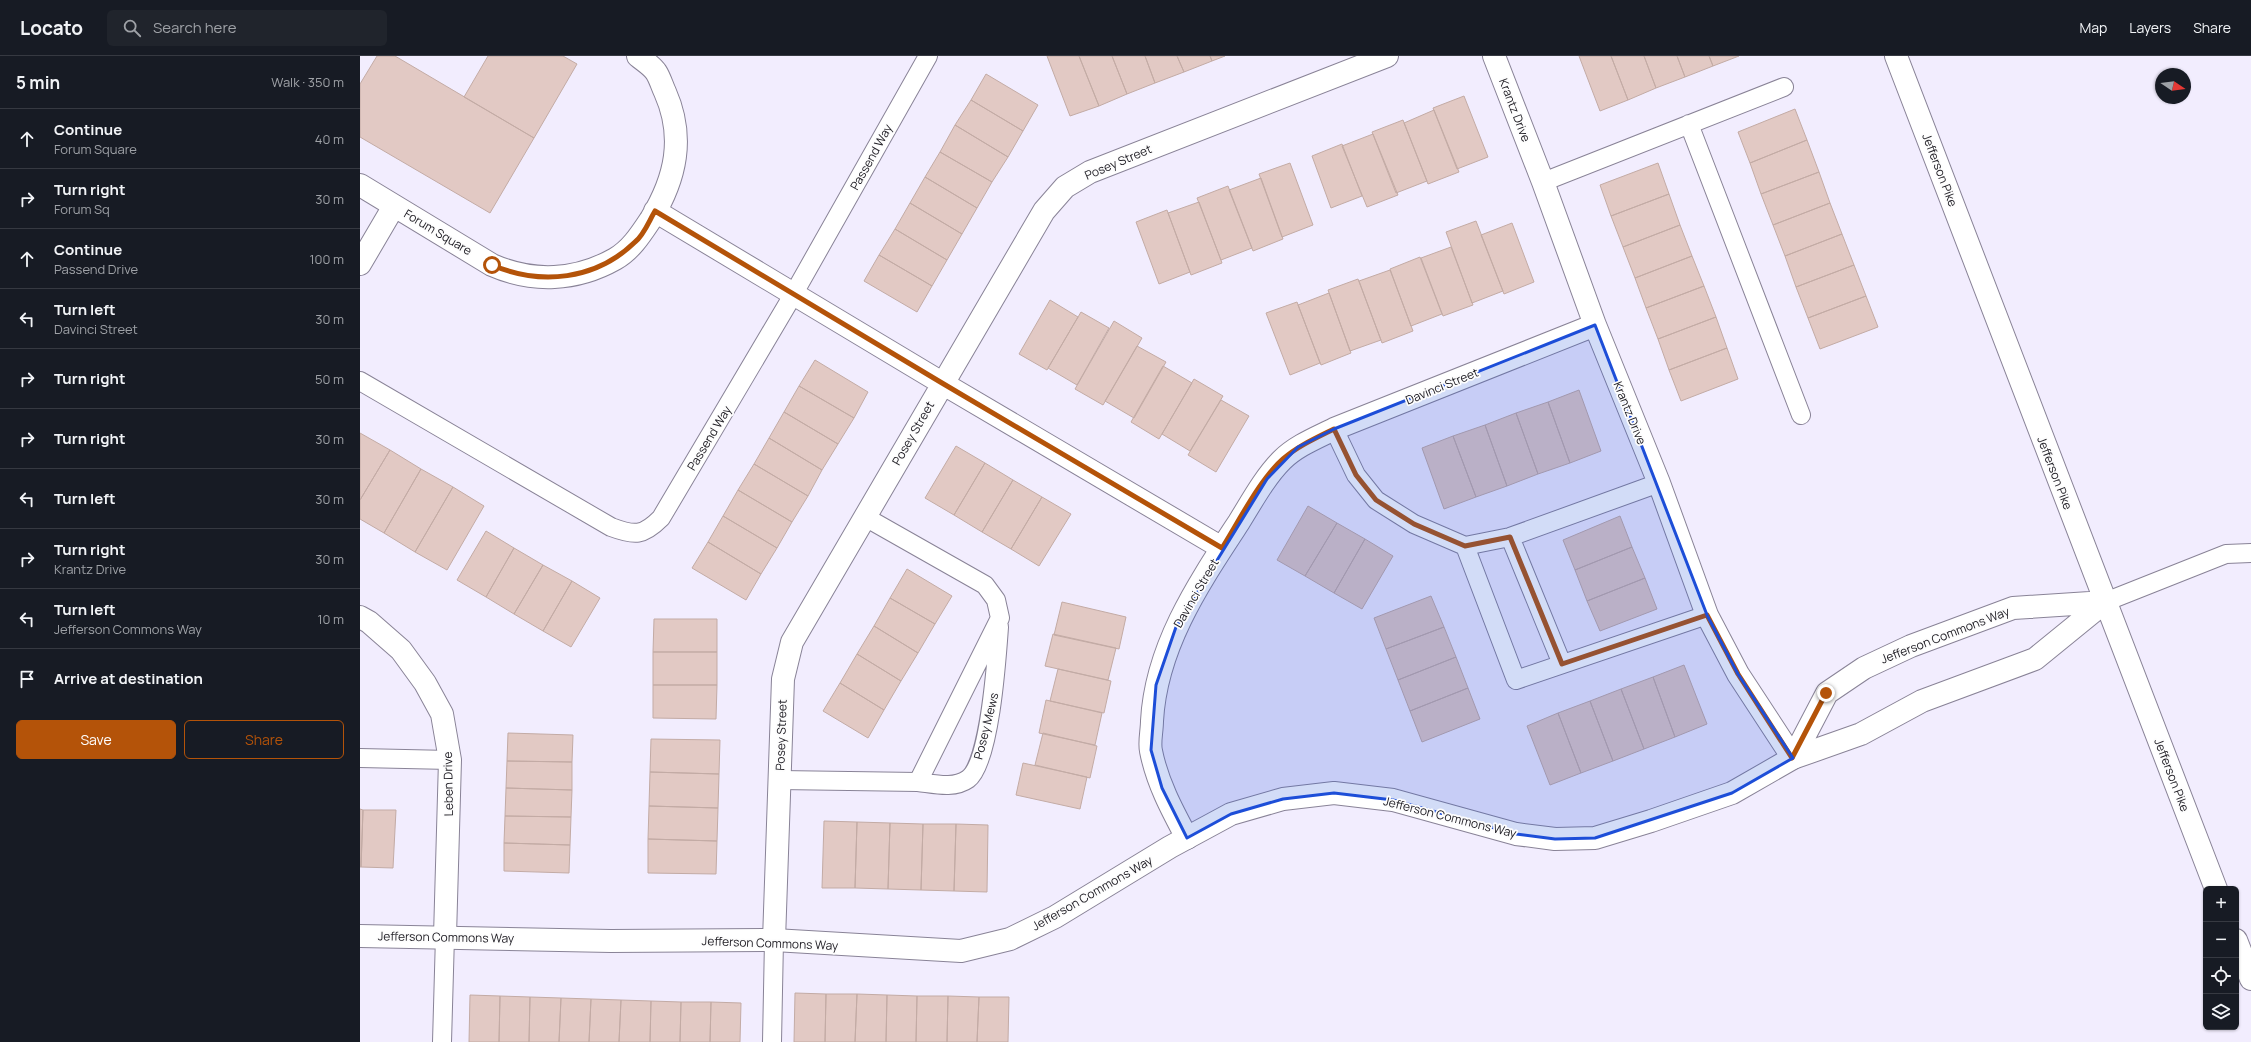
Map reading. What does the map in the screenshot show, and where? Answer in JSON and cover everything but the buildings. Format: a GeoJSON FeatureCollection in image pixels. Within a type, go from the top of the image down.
{"type":"FeatureCollection","features":[{"type":"Feature","properties":{"kind":"street","name":"Forum Square"},"geometry":{"type":"LineString","coordinates":[[360,185],[492,265],[513,274],[542,279],[570,275],[595,268],[616,259],[637,241],[655,211],[672,174],[677,133],[670,102],[657,73],[638,56]]}},
{"type":"Feature","properties":{"kind":"street","name":"Posey Street"},"geometry":{"type":"LineString","coordinates":[[774,940],[783,679],[792,642],[942,383],[1044,211],[1065,187],[1090,172],[1387,56]]}},
{"type":"Feature","properties":{"kind":"street","name":"Krantz Drive"},"geometry":{"type":"LineString","coordinates":[[1494,56],[1543,182],[1595,325],[1659,483],[1707,615],[1738,674],[1792,758]]}},
{"type":"Feature","properties":{"kind":"street","name":"Jefferson Pike"},"geometry":{"type":"LineString","coordinates":[[1896,56],[2215,886]]}},
{"type":"Feature","properties":{"kind":"street"},"geometry":{"type":"LineString","coordinates":[[360,264],[394,206]]}},
{"type":"Feature","properties":{"kind":"street"},"geometry":{"type":"LineString","coordinates":[[655,211],[793,295],[1222,548]]}},
{"type":"Feature","properties":{"kind":"street","name":"Davinci Street"},"geometry":{"type":"LineString","coordinates":[[1187,838],[1162,788],[1151,750],[1156,685],[1164,655],[1176,627],[1222,548],[1267,478],[1282,460],[1298,447],[1334,429],[1595,325]]}},
{"type":"Feature","properties":{"kind":"street","name":"Jefferson Commons Way"},"geometry":{"type":"LineString","coordinates":[[1792,758],[1826,693],[1864,668],[1911,646],[2013,608],[2105,602]]}},
{"type":"Feature","properties":{"kind":"street","name":"Jefferson Commons Way"},"geometry":{"type":"LineString","coordinates":[[360,936],[445,936],[611,940],[774,940],[961,951],[1010,938],[1055,917],[1187,838],[1231,814],[1284,799],[1334,793],[1393,800],[1516,834],[1555,839],[1595,838],[1651,821],[1732,793],[1792,758],[1861,734],[1922,701],[2035,659],[2105,602]]}},
{"type":"Feature","properties":{"kind":"street","name":"Leben Drive"},"geometry":{"type":"LineString","coordinates":[[360,617],[369,622],[401,650],[425,683],[442,714],[450,760],[445,936]]}},
{"type":"Feature","properties":{"kind":"street"},"geometry":{"type":"LineString","coordinates":[[2239,948],[2251,979]]}},
{"type":"Feature","properties":{"kind":"lane","name":"Passend Way"},"geometry":{"type":"LineString","coordinates":[[360,381],[611,527],[626,532],[640,534],[651,528],[661,518],[793,295],[928,56]]}},
{"type":"Feature","properties":{"kind":"lane"},"geometry":{"type":"LineString","coordinates":[[1543,182],[1784,87]]}},
{"type":"Feature","properties":{"kind":"lane"},"geometry":{"type":"LineString","coordinates":[[1688,124],[1800,415]]}},
{"type":"Feature","properties":{"kind":"lane"},"geometry":{"type":"LineString","coordinates":[[1334,429],[1356,475],[1376,500],[1414,524],[1465,546],[1510,537],[1659,483]]}},
{"type":"Feature","properties":{"kind":"lane","name":"Posey Mews"},"geometry":{"type":"LineString","coordinates":[[780,780],[918,782],[955,785],[970,778],[981,754],[995,692],[1000,618],[996,600],[985,585],[865,516]]}},
{"type":"Feature","properties":{"kind":"lane"},"geometry":{"type":"LineString","coordinates":[[1510,537],[1562,664]]}},
{"type":"Feature","properties":{"kind":"lane"},"geometry":{"type":"LineString","coordinates":[[1465,546],[1516,680],[1707,615]]}},
{"type":"Feature","properties":{"kind":"lane"},"geometry":{"type":"LineString","coordinates":[[2105,602],[2226,554],[2251,552]]}},
{"type":"Feature","properties":{"kind":"lane"},"geometry":{"type":"LineString","coordinates":[[918,782],[1000,618]]}},
{"type":"Feature","properties":{"kind":"lane"},"geometry":{"type":"LineString","coordinates":[[360,758],[450,760]]}},
{"type":"Feature","properties":{"kind":"lane"},"geometry":{"type":"LineString","coordinates":[[442,1042],[445,936]]}},
{"type":"Feature","properties":{"kind":"lane"},"geometry":{"type":"LineString","coordinates":[[772,1042],[774,940]]}},
{"type":"Feature","properties":{"kind":"highlighted area"},"geometry":{"type":"Polygon","coordinates":[[[1595,325],[1707,615],[1738,674],[1793,758],[1732,793],[1595,838],[1555,839],[1516,834],[1393,800],[1334,793],[1283,799],[1231,814],[1187,838],[1162,788],[1151,750],[1156,685],[1176,627],[1267,479],[1298,447],[1334,429],[1595,325]]]}},
{"type":"Feature","properties":{"kind":"route"},"geometry":{"type":"LineString","coordinates":[[492,265],[513,274],[542,279],[570,275],[595,268],[616,259],[637,241],[655,211],[793,295],[1222,548],[1267,478],[1282,460],[1298,447],[1334,429],[1356,475],[1376,500],[1414,524],[1465,546],[1510,537],[1562,664],[1707,615],[1738,674],[1792,758],[1826,693]]}}]}
